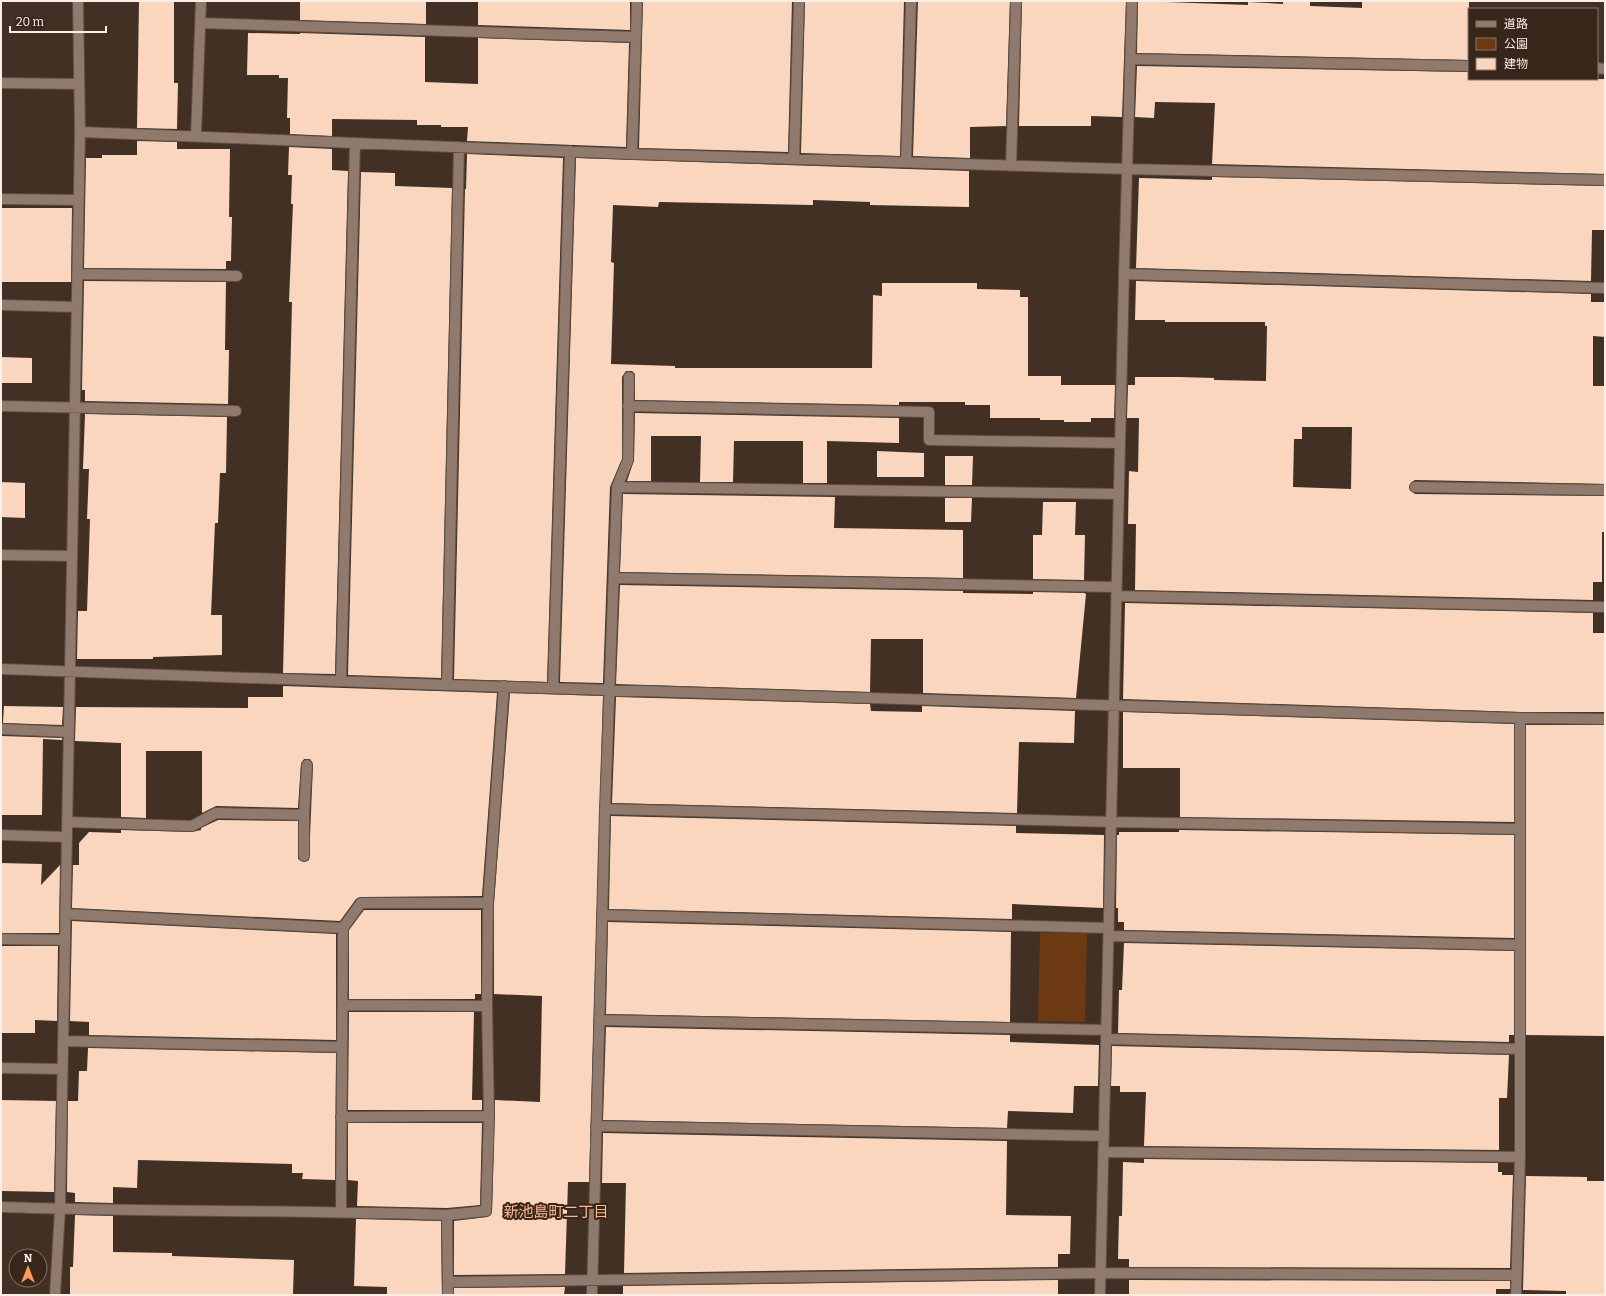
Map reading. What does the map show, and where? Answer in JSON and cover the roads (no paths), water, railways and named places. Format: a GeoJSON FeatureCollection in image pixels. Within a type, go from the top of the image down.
{"type":"FeatureCollection","features":[{"type":"Feature","properties":{"kind":"street"},"geometry":{"type":"LineString","coordinates":[[55,1295],[60,1209],[80,132],[78,1]]}},
{"type":"Feature","properties":{"kind":"street"},"geometry":{"type":"LineString","coordinates":[[196,136],[201,1]]}},
{"type":"Feature","properties":{"kind":"street"},"geometry":{"type":"LineString","coordinates":[[632,154],[638,1]]}},
{"type":"Feature","properties":{"kind":"street"},"geometry":{"type":"LineString","coordinates":[[794,159],[799,1]]}},
{"type":"Feature","properties":{"kind":"street"},"geometry":{"type":"LineString","coordinates":[[906,162],[911,1]]}},
{"type":"Feature","properties":{"kind":"street"},"geometry":{"type":"LineString","coordinates":[[1011,166],[1016,1]]}},
{"type":"Feature","properties":{"kind":"street"},"geometry":{"type":"LineString","coordinates":[[1100,1295],[1126,170],[1132,1]]}},
{"type":"Feature","properties":{"kind":"street"},"geometry":{"type":"LineString","coordinates":[[200,23],[636,38]]}},
{"type":"Feature","properties":{"kind":"street"},"geometry":{"type":"LineString","coordinates":[[1130,59],[1468,66]]}},
{"type":"Feature","properties":{"kind":"street"},"geometry":{"type":"LineString","coordinates":[[1,83],[79,84]]}},
{"type":"Feature","properties":{"kind":"street"},"geometry":{"type":"LineString","coordinates":[[80,132],[632,154],[1126,170],[1605,180]]}},
{"type":"Feature","properties":{"kind":"street"},"geometry":{"type":"LineString","coordinates":[[341,681],[355,143]]}},
{"type":"Feature","properties":{"kind":"street"},"geometry":{"type":"LineString","coordinates":[[447,685],[459,147]]}},
{"type":"Feature","properties":{"kind":"street"},"geometry":{"type":"LineString","coordinates":[[553,688],[570,151]]}},
{"type":"Feature","properties":{"kind":"street"},"geometry":{"type":"LineString","coordinates":[[1,199],[78,200]]}},
{"type":"Feature","properties":{"kind":"street"},"geometry":{"type":"LineString","coordinates":[[77,274],[238,276]]}},
{"type":"Feature","properties":{"kind":"street"},"geometry":{"type":"LineString","coordinates":[[1124,274],[1605,288]]}},
{"type":"Feature","properties":{"kind":"street"},"geometry":{"type":"LineString","coordinates":[[1,305],[76,307]]}},
{"type":"Feature","properties":{"kind":"street"},"geometry":{"type":"LineString","coordinates":[[592,1295],[609,690],[617,487],[628,460],[628,377]]}},
{"type":"Feature","properties":{"kind":"street"},"geometry":{"type":"LineString","coordinates":[[1,406],[236,411]]}},
{"type":"Feature","properties":{"kind":"street"},"geometry":{"type":"LineString","coordinates":[[628,406],[929,412],[929,440],[1120,443]]}},
{"type":"Feature","properties":{"kind":"street"},"geometry":{"type":"LineString","coordinates":[[617,487],[1119,494]]}},
{"type":"Feature","properties":{"kind":"street"},"geometry":{"type":"LineString","coordinates":[[1415,487],[1605,490]]}},
{"type":"Feature","properties":{"kind":"street"},"geometry":{"type":"LineString","coordinates":[[1,555],[72,556]]}},
{"type":"Feature","properties":{"kind":"street"},"geometry":{"type":"LineString","coordinates":[[614,578],[1116,591],[1605,607]]}},
{"type":"Feature","properties":{"kind":"street"},"geometry":{"type":"LineString","coordinates":[[1,669],[1114,706],[1520,718],[1605,719]]}},
{"type":"Feature","properties":{"kind":"street"},"geometry":{"type":"LineString","coordinates":[[1,1206],[60,1209],[341,1211],[447,1214],[486,1211],[489,1116],[487,1006],[488,903],[504,686]]}},
{"type":"Feature","properties":{"kind":"street"},"geometry":{"type":"LineString","coordinates":[[1516,1295],[1520,1157],[1520,718]]}},
{"type":"Feature","properties":{"kind":"street"},"geometry":{"type":"LineString","coordinates":[[1,729],[69,732]]}},
{"type":"Feature","properties":{"kind":"street"},"geometry":{"type":"LineString","coordinates":[[304,856],[306,765]]}},
{"type":"Feature","properties":{"kind":"street"},"geometry":{"type":"LineString","coordinates":[[605,809],[1112,822],[1520,828]]}},
{"type":"Feature","properties":{"kind":"street"},"geometry":{"type":"LineString","coordinates":[[67,822],[192,826],[216,813],[304,815]]}},
{"type":"Feature","properties":{"kind":"street"},"geometry":{"type":"LineString","coordinates":[[1,835],[67,836]]}},
{"type":"Feature","properties":{"kind":"street"},"geometry":{"type":"LineString","coordinates":[[341,1211],[343,928],[361,902],[488,903]]}},
{"type":"Feature","properties":{"kind":"street"},"geometry":{"type":"LineString","coordinates":[[66,914],[343,928]]}},
{"type":"Feature","properties":{"kind":"street"},"geometry":{"type":"LineString","coordinates":[[602,915],[1520,945]]}},
{"type":"Feature","properties":{"kind":"street"},"geometry":{"type":"LineString","coordinates":[[1,939],[65,940]]}},
{"type":"Feature","properties":{"kind":"street"},"geometry":{"type":"LineString","coordinates":[[343,1005],[487,1006]]}},
{"type":"Feature","properties":{"kind":"street"},"geometry":{"type":"LineString","coordinates":[[599,1020],[1520,1049]]}},
{"type":"Feature","properties":{"kind":"street"},"geometry":{"type":"LineString","coordinates":[[63,1042],[342,1047]]}},
{"type":"Feature","properties":{"kind":"street"},"geometry":{"type":"LineString","coordinates":[[1,1068],[62,1069]]}},
{"type":"Feature","properties":{"kind":"street"},"geometry":{"type":"LineString","coordinates":[[341,1117],[489,1116]]}},
{"type":"Feature","properties":{"kind":"street"},"geometry":{"type":"LineString","coordinates":[[596,1126],[1104,1136]]}},
{"type":"Feature","properties":{"kind":"street"},"geometry":{"type":"LineString","coordinates":[[1103,1152],[1520,1157]]}},
{"type":"Feature","properties":{"kind":"street"},"geometry":{"type":"LineString","coordinates":[[447,1214],[448,1295]]}},
{"type":"Feature","properties":{"kind":"street"},"geometry":{"type":"LineString","coordinates":[[448,1282],[1100,1272],[1516,1275]]}},
{"type":"Feature","properties":{"kind":"district","name":"新池島町二丁目"},"geometry":{"type":"Point","coordinates":[556,1212]}}]}
